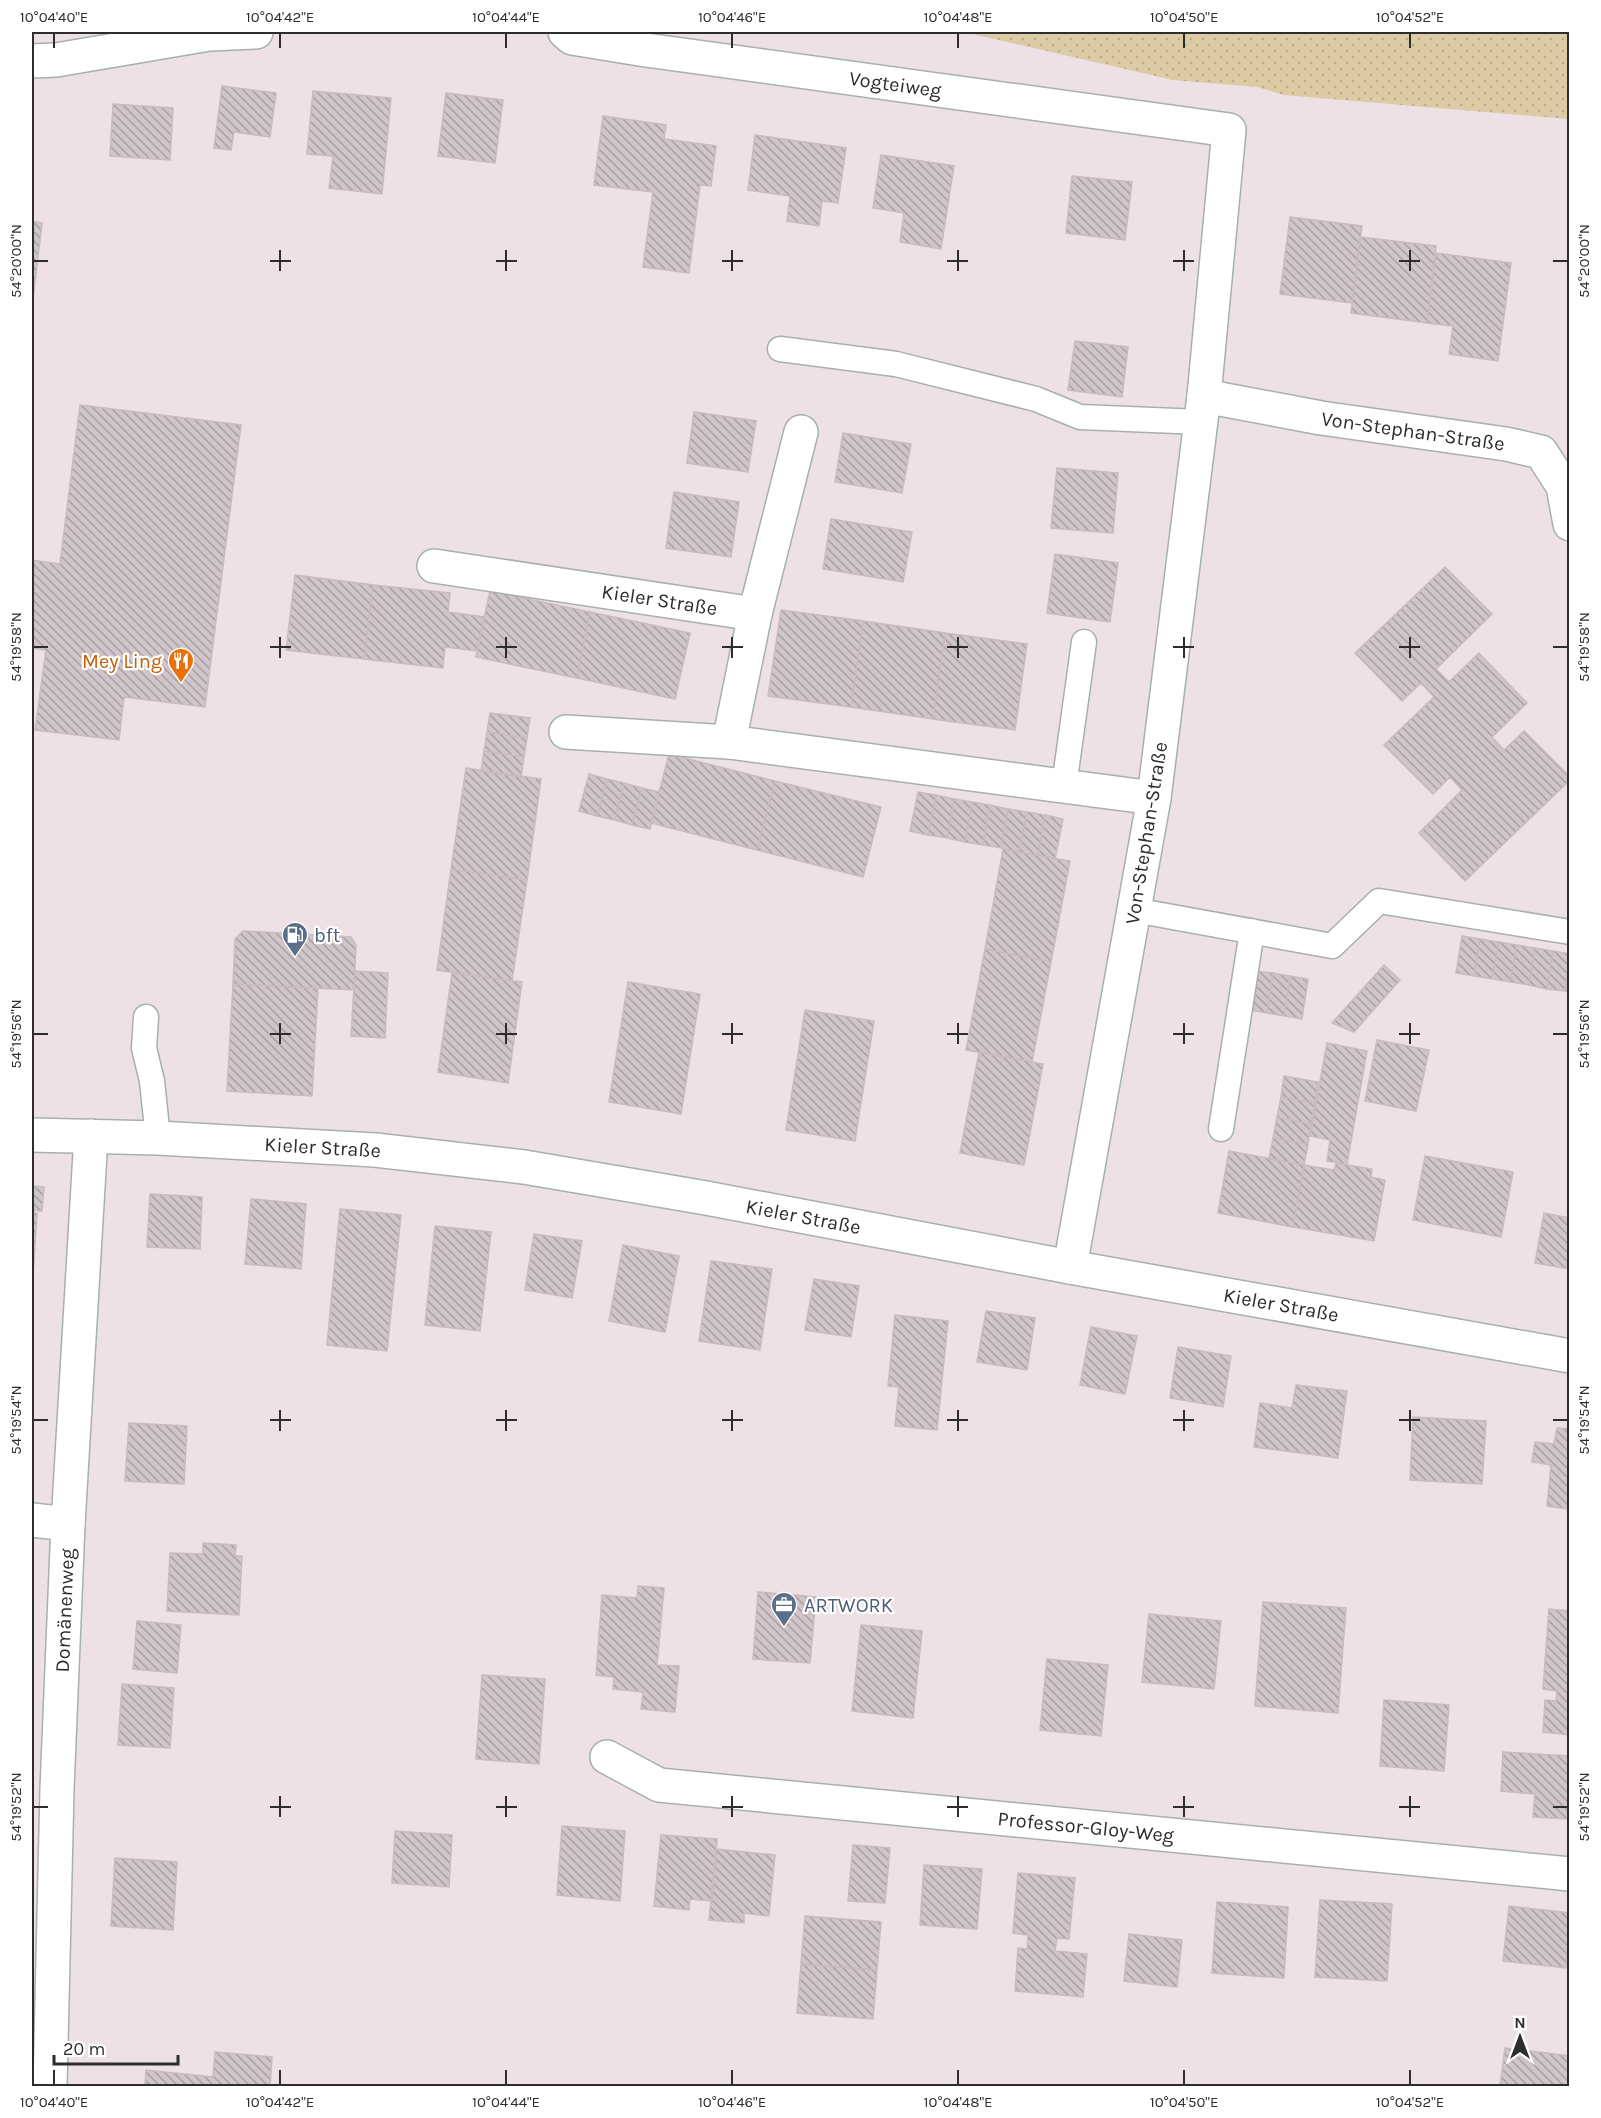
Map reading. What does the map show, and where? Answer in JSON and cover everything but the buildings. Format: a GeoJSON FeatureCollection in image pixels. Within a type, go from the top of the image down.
{"type":"FeatureCollection","features":[{"type":"Feature","properties":{"kind":"street"},"geometry":{"type":"LineString","coordinates":[[32,61],[56,60],[209,34],[256,32]]}},
{"type":"Feature","properties":{"kind":"street","name":"Vogteiweg"},"geometry":{"type":"LineString","coordinates":[[565,32],[573,38],[646,50],[1229,130]]}},
{"type":"Feature","properties":{"kind":"street","name":"Von-Stephan-Straße"},"geometry":{"type":"LineString","coordinates":[[1070,1267],[1154,798],[1203,409],[1229,130]]}},
{"type":"Feature","properties":{"kind":"street","name":"Von-Stephan-Straße"},"geometry":{"type":"LineString","coordinates":[[1203,409],[1321,418],[1506,444],[1541,452],[1563,486],[1569,524]]}},
{"type":"Feature","properties":{"kind":"street"},"geometry":{"type":"LineString","coordinates":[[729,742],[755,614],[801,432]]}},
{"type":"Feature","properties":{"kind":"street","name":"Kieler Straße"},"geometry":{"type":"LineString","coordinates":[[434,566],[755,614]]}},
{"type":"Feature","properties":{"kind":"street"},"geometry":{"type":"LineString","coordinates":[[566,732],[729,742],[1154,798]]}},
{"type":"Feature","properties":{"kind":"street","name":"Kieler Straße"},"geometry":{"type":"LineString","coordinates":[[32,1135],[158,1138],[375,1150],[524,1167],[706,1198],[1070,1267],[1569,1356]]}},
{"type":"Feature","properties":{"kind":"street","name":"Domänenweg"},"geometry":{"type":"LineString","coordinates":[[50,2086],[57,1789],[68,1524],[91,1136]]}},
{"type":"Feature","properties":{"kind":"street"},"geometry":{"type":"LineString","coordinates":[[32,1520],[68,1524]]}},
{"type":"Feature","properties":{"kind":"street","name":"Professor-Gloy-Weg"},"geometry":{"type":"LineString","coordinates":[[607,1757],[660,1785],[1569,1874]]}},
{"type":"Feature","properties":{"kind":"lane"},"geometry":{"type":"LineString","coordinates":[[780,349],[896,364],[1036,399],[1080,417],[1203,409]]}},
{"type":"Feature","properties":{"kind":"lane"},"geometry":{"type":"LineString","coordinates":[[1064,786],[1084,642]]}},
{"type":"Feature","properties":{"kind":"lane"},"geometry":{"type":"LineString","coordinates":[[1134,910],[1332,946],[1379,901],[1569,932]]}},
{"type":"Feature","properties":{"kind":"lane"},"geometry":{"type":"LineString","coordinates":[[1221,1129],[1252,931]]}},
{"type":"Feature","properties":{"kind":"lane"},"geometry":{"type":"LineString","coordinates":[[146,1017],[144,1048],[152,1081],[158,1138]]}},
{"type":"Feature","properties":{"kind":"shaded area"},"geometry":{"type":"Polygon","coordinates":[[[964,32],[1569,32],[1569,119],[1284,95],[1257,87],[1173,80],[964,32]]]}},
{"type":"Feature","properties":{"kind":"place","name":"Mey Ling"},"geometry":{"type":"Point","coordinates":[181,684]}},
{"type":"Feature","properties":{"kind":"place","name":"bft"},"geometry":{"type":"Point","coordinates":[295,958]}},
{"type":"Feature","properties":{"kind":"place","name":"ARTWORK"},"geometry":{"type":"Point","coordinates":[784,1628]}}]}
